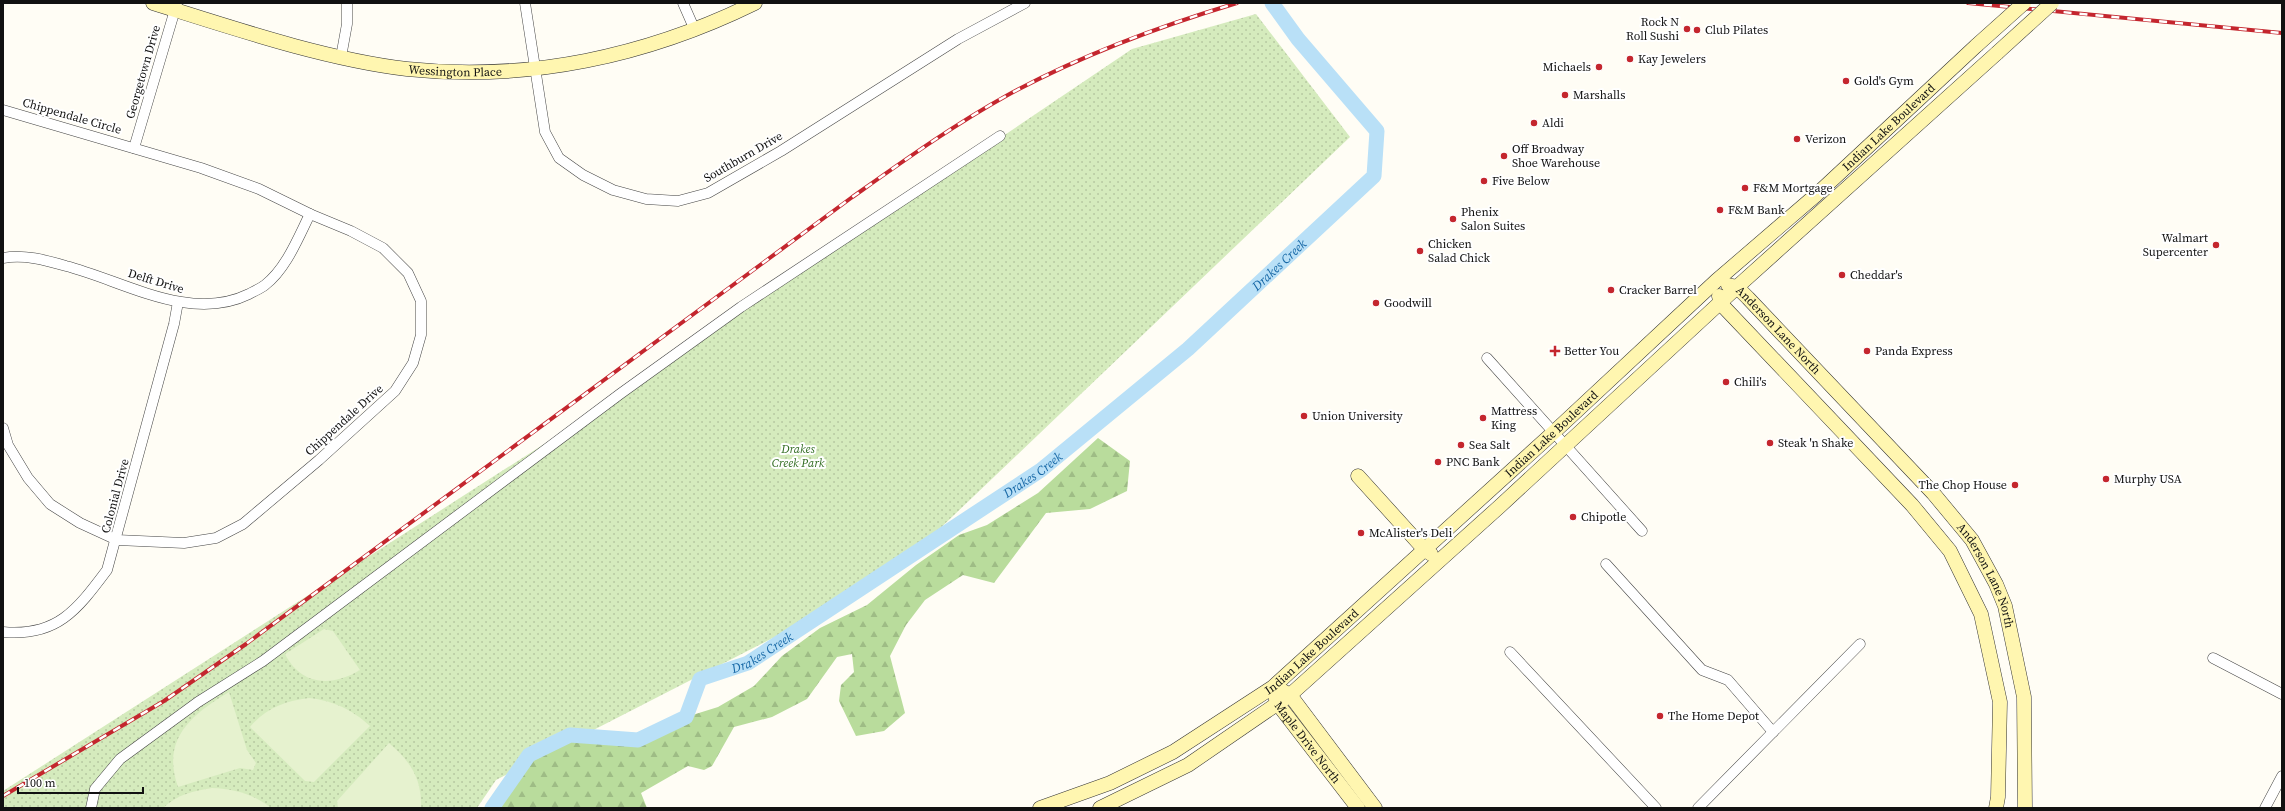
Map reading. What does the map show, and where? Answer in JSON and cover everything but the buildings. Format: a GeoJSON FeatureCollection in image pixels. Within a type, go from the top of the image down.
{"type":"FeatureCollection","features":[{"type":"Feature","properties":{"kind":"main road","name":"Wessington Place"},"geometry":{"type":"LineString","coordinates":[[153,3],[176,6],[341,57],[407,69],[465,72],[536,69],[599,60],[655,45],[694,28],[726,17],[756,3]]}},
{"type":"Feature","properties":{"kind":"main road","name":"Indian Lake Boulevard"},"geometry":{"type":"LineString","coordinates":[[1040,808],[1110,783],[1173,752],[1273,687],[1554,432],[1716,281],[1816,195],[2024,3]]}},
{"type":"Feature","properties":{"kind":"main road","name":"Indian Lake Boulevard"},"geometry":{"type":"LineString","coordinates":[[1100,808],[1188,765],[1290,695],[1566,445],[1737,287],[2052,3]]}},
{"type":"Feature","properties":{"kind":"main road","name":"Anderson Lane North"},"geometry":{"type":"LineString","coordinates":[[1996,808],[1998,797],[2000,702],[1981,614],[1950,551],[1912,505],[1720,304],[1716,281],[1737,287],[1933,493],[1972,540],[1996,584],[2005,606],[2024,697],[2025,808]]}},
{"type":"Feature","properties":{"kind":"main road"},"geometry":{"type":"LineString","coordinates":[[1358,476],[1424,549],[1440,560]]}},
{"type":"Feature","properties":{"kind":"main road","name":"Maple Drive North"},"geometry":{"type":"LineString","coordinates":[[1273,687],[1290,695],[1375,808]]}},
{"type":"Feature","properties":{"kind":"main road","name":"Maple Drive North"},"geometry":{"type":"LineString","coordinates":[[1273,687],[1277,703],[1358,808]]}},
{"type":"Feature","properties":{"kind":"street"},"geometry":{"type":"LineString","coordinates":[[341,57],[346,24],[347,3]]}},
{"type":"Feature","properties":{"kind":"street","name":"Southburn Drive"},"geometry":{"type":"LineString","coordinates":[[525,3],[545,132],[559,158],[583,175],[613,190],[646,199],[678,201],[708,193],[781,151],[958,39],[1025,3]]}},
{"type":"Feature","properties":{"kind":"street"},"geometry":{"type":"LineString","coordinates":[[683,3],[694,28]]}},
{"type":"Feature","properties":{"kind":"street","name":"Georgetown Drive"},"geometry":{"type":"LineString","coordinates":[[134,148],[176,6]]}},
{"type":"Feature","properties":{"kind":"street","name":"Chippendale Circle"},"geometry":{"type":"LineString","coordinates":[[3,110],[134,148]]}},
{"type":"Feature","properties":{"kind":"street"},"geometry":{"type":"LineString","coordinates":[[91,808],[95,789],[120,759],[198,702],[263,661],[620,394],[741,307],[1000,136]]}},
{"type":"Feature","properties":{"kind":"street","name":"Chippendale Drive"},"geometry":{"type":"LineString","coordinates":[[3,428],[8,445],[28,478],[50,504],[80,522],[117,540],[184,544],[216,538],[243,524],[319,460],[395,391],[413,363],[422,335],[421,301],[408,273],[383,248],[351,231],[310,214],[259,189],[201,168],[134,148]]}},
{"type":"Feature","properties":{"kind":"street","name":"Delft Drive"},"geometry":{"type":"LineString","coordinates":[[3,258],[11,256],[39,258],[178,302],[208,306],[236,300],[265,286],[283,265],[310,214]]}},
{"type":"Feature","properties":{"kind":"street","name":"Colonial Drive"},"geometry":{"type":"LineString","coordinates":[[3,632],[35,632],[62,620],[86,599],[107,570],[117,540],[174,324],[178,302]]}},
{"type":"Feature","properties":{"kind":"street"},"geometry":{"type":"LineString","coordinates":[[1487,358],[1642,531]]}},
{"type":"Feature","properties":{"kind":"street"},"geometry":{"type":"LineString","coordinates":[[1606,564],[1702,670],[1728,680],[1773,732]]}},
{"type":"Feature","properties":{"kind":"street"},"geometry":{"type":"LineString","coordinates":[[1698,808],[1860,644]]}},
{"type":"Feature","properties":{"kind":"street"},"geometry":{"type":"LineString","coordinates":[[1510,652],[1656,808]]}},
{"type":"Feature","properties":{"kind":"street"},"geometry":{"type":"LineString","coordinates":[[2213,658],[2282,694]]}},
{"type":"Feature","properties":{"kind":"street"},"geometry":{"type":"LineString","coordinates":[[2265,808],[2282,776]]}},
{"type":"Feature","properties":{"kind":"green space","name":"Drakes Creek Park"},"geometry":{"type":"Polygon","coordinates":[[[1256,14],[1350,137],[886,580],[496,780],[477,808],[3,808],[3,791],[608,403],[1132,49],[1256,14]]]}},
{"type":"Feature","properties":{"kind":"green space"},"geometry":{"type":"Polygon","coordinates":[[[1098,438],[1130,461],[1127,491],[1090,509],[1046,513],[994,583],[963,575],[925,600],[906,625],[890,656],[905,713],[884,731],[856,736],[839,701],[841,685],[854,672],[852,654],[837,657],[807,699],[772,717],[734,727],[712,766],[704,770],[688,766],[641,793],[647,808],[492,808],[529,755],[570,735],[638,740],[686,717],[718,707],[754,686],[782,656],[820,628],[867,605],[916,565],[959,535],[987,525],[1038,493],[1098,438]]]}},
{"type":"Feature","properties":{"kind":"green space"},"geometry":{"type":"Polygon","coordinates":[[[324,629],[333,631],[360,670],[349,676],[328,681],[308,678],[292,665],[285,654],[324,629]]]}},
{"type":"Feature","properties":{"kind":"green space"},"geometry":{"type":"Polygon","coordinates":[[[229,692],[247,750],[256,763],[253,770],[240,768],[178,787],[174,770],[173,755],[183,730],[203,710],[229,692]]]}},
{"type":"Feature","properties":{"kind":"green space"},"geometry":{"type":"Polygon","coordinates":[[[309,698],[326,701],[349,710],[370,726],[314,782],[305,781],[250,727],[256,720],[276,706],[309,698]]]}},
{"type":"Feature","properties":{"kind":"green space"},"geometry":{"type":"Polygon","coordinates":[[[389,743],[409,764],[417,779],[421,797],[421,808],[338,808],[337,801],[389,743]]]}},
{"type":"Feature","properties":{"kind":"green space"},"geometry":{"type":"Polygon","coordinates":[[[212,788],[243,793],[257,799],[271,808],[163,808],[180,796],[198,790],[212,788]]]}},
{"type":"Feature","properties":{"kind":"waterway","name":"Drakes Creek"},"geometry":{"type":"LineString","coordinates":[[492,808],[529,755],[570,735],[638,740],[686,717],[700,679],[748,663],[1041,470],[1188,349],[1374,176],[1377,131],[1298,39],[1272,3]]}},
{"type":"Feature","properties":{"kind":"railway"},"geometry":{"type":"LineString","coordinates":[[3,796],[164,701],[246,644],[851,198],[947,132],[1006,96],[1090,55],[1148,32],[1237,3]]}},
{"type":"Feature","properties":{"kind":"railway"},"geometry":{"type":"LineString","coordinates":[[1968,3],[2282,33]]}},
{"type":"Feature","properties":{"kind":"place","name":"Rock N Roll Sushi"},"geometry":{"type":"Point","coordinates":[1687,29]}},
{"type":"Feature","properties":{"kind":"place","name":"Club Pilates"},"geometry":{"type":"Point","coordinates":[1697,30]}},
{"type":"Feature","properties":{"kind":"place","name":"Kay Jewelers"},"geometry":{"type":"Point","coordinates":[1630,59]}},
{"type":"Feature","properties":{"kind":"place","name":"Michaels"},"geometry":{"type":"Point","coordinates":[1599,67]}},
{"type":"Feature","properties":{"kind":"place","name":"Gold's Gym"},"geometry":{"type":"Point","coordinates":[1846,81]}},
{"type":"Feature","properties":{"kind":"place","name":"Marshalls"},"geometry":{"type":"Point","coordinates":[1565,95]}},
{"type":"Feature","properties":{"kind":"place","name":"Aldi"},"geometry":{"type":"Point","coordinates":[1534,123]}},
{"type":"Feature","properties":{"kind":"place","name":"Verizon"},"geometry":{"type":"Point","coordinates":[1797,139]}},
{"type":"Feature","properties":{"kind":"place","name":"Off Broadway Shoe Warehouse"},"geometry":{"type":"Point","coordinates":[1504,156]}},
{"type":"Feature","properties":{"kind":"place","name":"Five Below"},"geometry":{"type":"Point","coordinates":[1484,181]}},
{"type":"Feature","properties":{"kind":"place","name":"F&M Mortgage"},"geometry":{"type":"Point","coordinates":[1745,188]}},
{"type":"Feature","properties":{"kind":"place","name":"F&M Bank"},"geometry":{"type":"Point","coordinates":[1720,210]}},
{"type":"Feature","properties":{"kind":"place","name":"Phenix Salon Suites"},"geometry":{"type":"Point","coordinates":[1453,219]}},
{"type":"Feature","properties":{"kind":"place","name":"Walmart Supercenter"},"geometry":{"type":"Point","coordinates":[2216,245]}},
{"type":"Feature","properties":{"kind":"place","name":"Chicken Salad Chick"},"geometry":{"type":"Point","coordinates":[1420,251]}},
{"type":"Feature","properties":{"kind":"place","name":"Cheddar's"},"geometry":{"type":"Point","coordinates":[1842,275]}},
{"type":"Feature","properties":{"kind":"place","name":"Cracker Barrel"},"geometry":{"type":"Point","coordinates":[1611,290]}},
{"type":"Feature","properties":{"kind":"place","name":"Goodwill"},"geometry":{"type":"Point","coordinates":[1376,303]}},
{"type":"Feature","properties":{"kind":"place","name":"Better You"},"geometry":{"type":"Point","coordinates":[1555,351]}},
{"type":"Feature","properties":{"kind":"place","name":"Panda Express"},"geometry":{"type":"Point","coordinates":[1867,351]}},
{"type":"Feature","properties":{"kind":"place","name":"Chili's"},"geometry":{"type":"Point","coordinates":[1726,382]}},
{"type":"Feature","properties":{"kind":"place","name":"Union University"},"geometry":{"type":"Point","coordinates":[1304,416]}},
{"type":"Feature","properties":{"kind":"place","name":"Mattress King"},"geometry":{"type":"Point","coordinates":[1483,418]}},
{"type":"Feature","properties":{"kind":"place","name":"Steak 'n Shake"},"geometry":{"type":"Point","coordinates":[1770,443]}},
{"type":"Feature","properties":{"kind":"place","name":"Sea Salt"},"geometry":{"type":"Point","coordinates":[1461,445]}},
{"type":"Feature","properties":{"kind":"place","name":"PNC Bank"},"geometry":{"type":"Point","coordinates":[1438,462]}},
{"type":"Feature","properties":{"kind":"place","name":"Murphy USA"},"geometry":{"type":"Point","coordinates":[2106,479]}},
{"type":"Feature","properties":{"kind":"place","name":"The Chop House"},"geometry":{"type":"Point","coordinates":[2015,485]}},
{"type":"Feature","properties":{"kind":"place","name":"Chipotle"},"geometry":{"type":"Point","coordinates":[1573,517]}},
{"type":"Feature","properties":{"kind":"place","name":"McAlister's Deli"},"geometry":{"type":"Point","coordinates":[1361,533]}},
{"type":"Feature","properties":{"kind":"place","name":"The Home Depot"},"geometry":{"type":"Point","coordinates":[1660,716]}}]}
